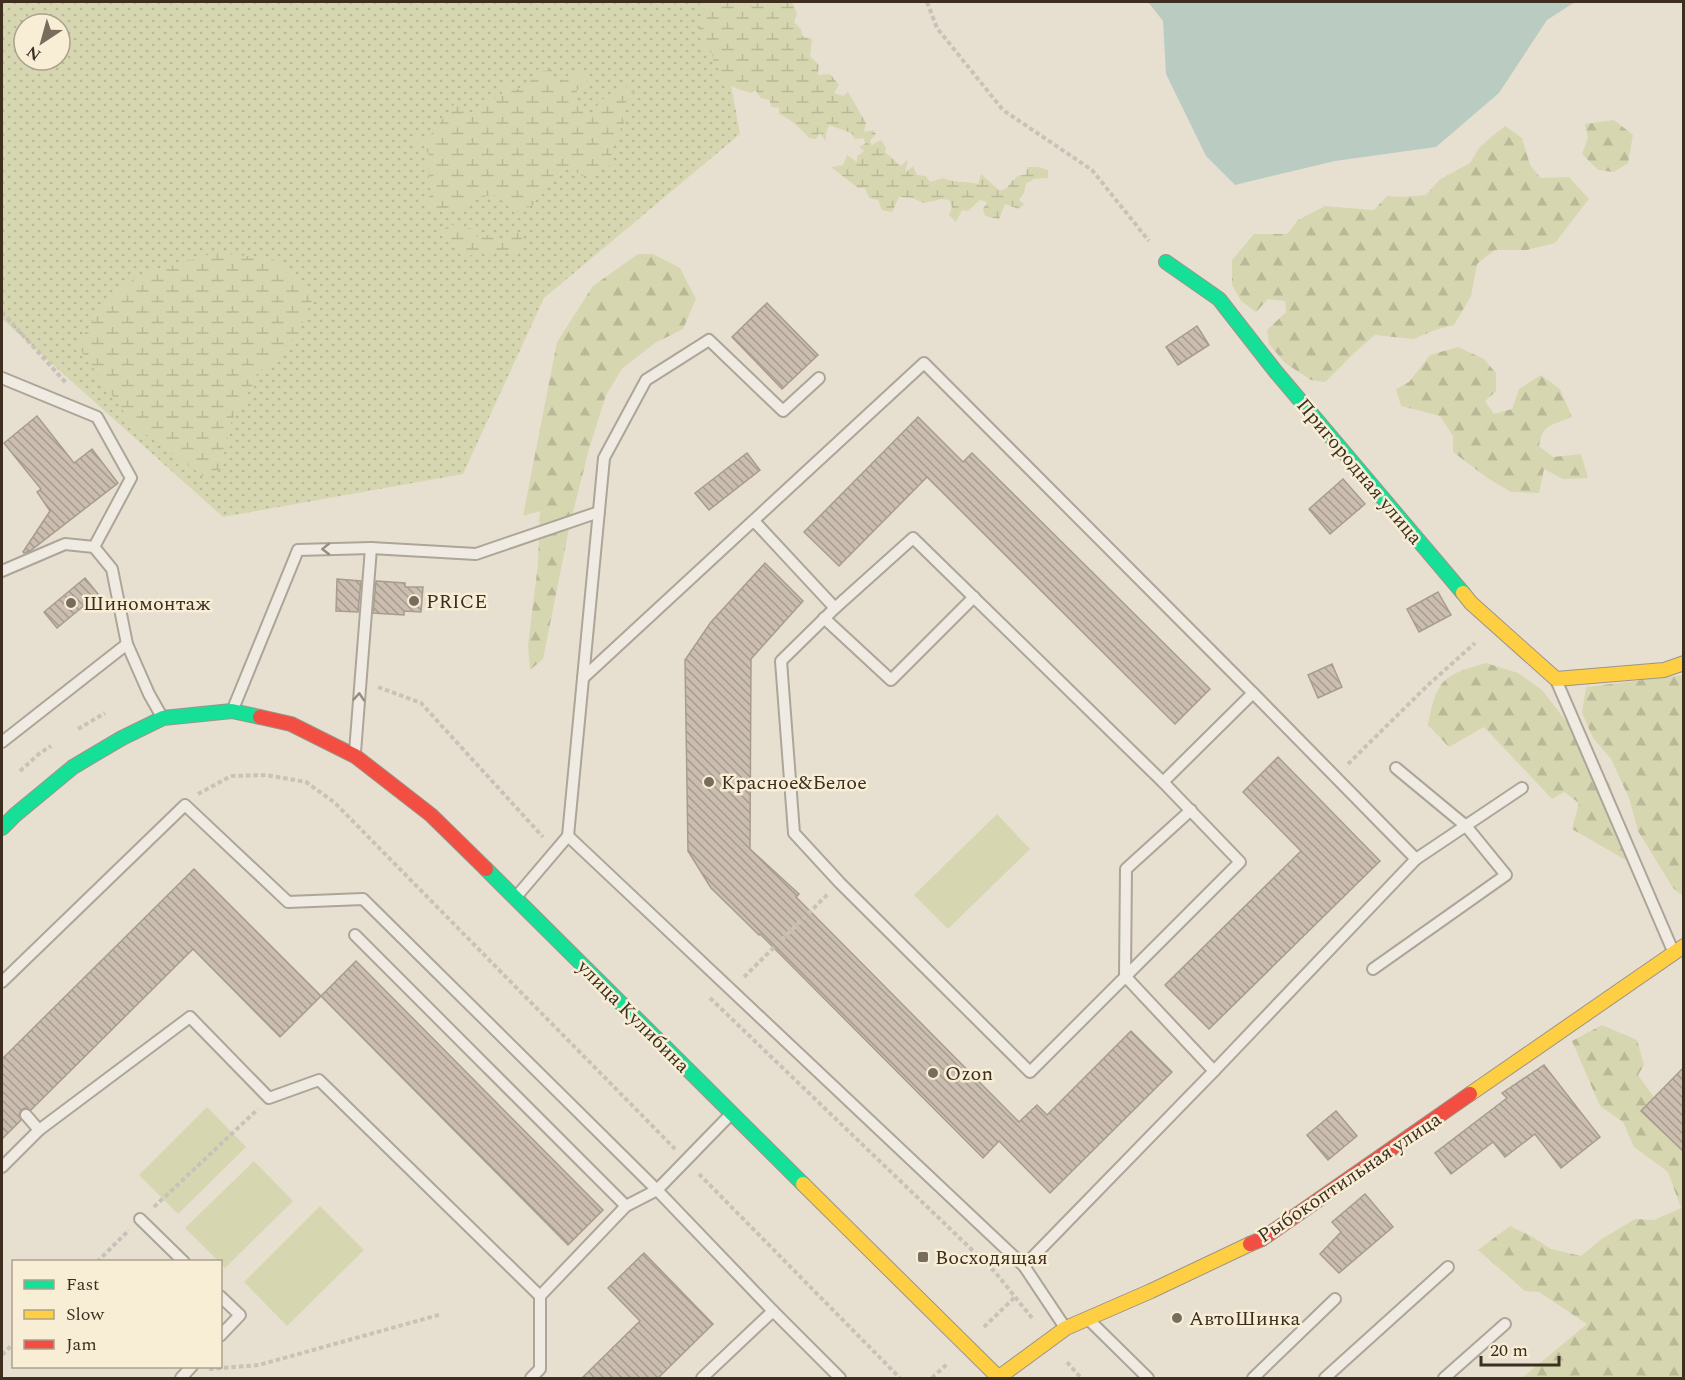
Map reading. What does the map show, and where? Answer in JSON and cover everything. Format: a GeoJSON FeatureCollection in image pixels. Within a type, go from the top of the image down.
{"type":"FeatureCollection","features":[{"type":"Feature","properties":{"kind":"street","name":"Пригородная улица"},"geometry":{"type":"LineString","coordinates":[[1166,262],[1219,299],[1276,372],[1471,603],[1556,679]]}},
{"type":"Feature","properties":{"kind":"street"},"geometry":{"type":"LineString","coordinates":[[1556,679],[1664,670],[1683,663]]}},
{"type":"Feature","properties":{"kind":"street","name":"улица Кулибина"},"geometry":{"type":"LineString","coordinates":[[163,718],[232,711],[291,724],[355,756],[431,815],[998,1378]]}},
{"type":"Feature","properties":{"kind":"street"},"geometry":{"type":"LineString","coordinates":[[2,828],[74,767],[122,738],[163,718]]}},
{"type":"Feature","properties":{"kind":"street","name":"Рыбокоптильная улица"},"geometry":{"type":"LineString","coordinates":[[998,1378],[1066,1328],[1262,1239],[1678,949]]}},
{"type":"Feature","properties":{"kind":"lane"},"geometry":{"type":"LineString","coordinates":[[516,897],[568,836],[604,458],[646,380],[709,340],[783,411],[819,378]]}},
{"type":"Feature","properties":{"kind":"lane"},"geometry":{"type":"LineString","coordinates":[[583,678],[924,363],[1416,859]]}},
{"type":"Feature","properties":{"kind":"lane"},"geometry":{"type":"LineString","coordinates":[[2,378],[97,417],[131,478],[94,547]]}},
{"type":"Feature","properties":{"kind":"lane"},"geometry":{"type":"LineString","coordinates":[[232,711],[298,550],[371,549],[476,554],[599,512]]}},
{"type":"Feature","properties":{"kind":"lane"},"geometry":{"type":"LineString","coordinates":[[754,520],[835,608]]}},
{"type":"Feature","properties":{"kind":"lane"},"geometry":{"type":"LineString","coordinates":[[913,537],[1163,782],[1240,861],[1030,1072],[840,883],[794,833],[781,661],[835,608],[913,537]]}},
{"type":"Feature","properties":{"kind":"lane"},"geometry":{"type":"LineString","coordinates":[[2,571],[65,544],[94,547],[112,569],[127,644],[149,694],[163,718]]}},
{"type":"Feature","properties":{"kind":"lane"},"geometry":{"type":"LineString","coordinates":[[355,756],[371,549]]}},
{"type":"Feature","properties":{"kind":"lane"},"geometry":{"type":"LineString","coordinates":[[824,618],[891,680],[974,597]]}},
{"type":"Feature","properties":{"kind":"lane"},"geometry":{"type":"LineString","coordinates":[[2,742],[127,644]]}},
{"type":"Feature","properties":{"kind":"lane"},"geometry":{"type":"LineString","coordinates":[[1556,679],[1678,949]]}},
{"type":"Feature","properties":{"kind":"lane"},"geometry":{"type":"LineString","coordinates":[[1163,782],[1253,693]]}},
{"type":"Feature","properties":{"kind":"lane"},"geometry":{"type":"LineString","coordinates":[[1372,969],[1506,875],[1466,826],[1396,768]]}},
{"type":"Feature","properties":{"kind":"lane"},"geometry":{"type":"LineString","coordinates":[[1024,1266],[1416,859],[1522,788]]}},
{"type":"Feature","properties":{"kind":"lane"},"geometry":{"type":"LineString","coordinates":[[2,982],[186,805],[288,902],[363,899],[657,1190],[840,1378]]}},
{"type":"Feature","properties":{"kind":"lane"},"geometry":{"type":"LineString","coordinates":[[1191,810],[1126,870],[1125,976],[1214,1071]]}},
{"type":"Feature","properties":{"kind":"lane"},"geometry":{"type":"LineString","coordinates":[[568,836],[1024,1266],[1066,1328]]}},
{"type":"Feature","properties":{"kind":"lane"},"geometry":{"type":"LineString","coordinates":[[355,934],[627,1206]]}},
{"type":"Feature","properties":{"kind":"lane"},"geometry":{"type":"LineString","coordinates":[[2,1167],[39,1130],[190,1017],[269,1098],[319,1080],[540,1296]]}},
{"type":"Feature","properties":{"kind":"lane"},"geometry":{"type":"LineString","coordinates":[[531,1378],[540,1370],[540,1296],[627,1206],[657,1190],[732,1113]]}},
{"type":"Feature","properties":{"kind":"lane"},"geometry":{"type":"LineString","coordinates":[[26,1115],[39,1130]]}},
{"type":"Feature","properties":{"kind":"lane"},"geometry":{"type":"LineString","coordinates":[[140,1220],[182,1260]]}},
{"type":"Feature","properties":{"kind":"lane"},"geometry":{"type":"LineString","coordinates":[[1325,1378],[1448,1267]]}},
{"type":"Feature","properties":{"kind":"lane"},"geometry":{"type":"LineString","coordinates":[[222,1298],[240,1315],[222,1334]]}},
{"type":"Feature","properties":{"kind":"lane"},"geometry":{"type":"LineString","coordinates":[[1253,1378],[1335,1299]]}},
{"type":"Feature","properties":{"kind":"lane"},"geometry":{"type":"LineString","coordinates":[[702,1378],[773,1311]]}},
{"type":"Feature","properties":{"kind":"lane"},"geometry":{"type":"LineString","coordinates":[[1087,1319],[1148,1378]]}},
{"type":"Feature","properties":{"kind":"lane"},"geometry":{"type":"LineString","coordinates":[[1444,1378],[1505,1324]]}},
{"type":"Feature","properties":{"kind":"path"},"geometry":{"type":"LineString","coordinates":[[927,2],[937,28],[1003,110],[1092,170],[1166,262]]}},
{"type":"Feature","properties":{"kind":"path"},"geometry":{"type":"LineString","coordinates":[[2,312],[73,391]]}},
{"type":"Feature","properties":{"kind":"path"},"geometry":{"type":"LineString","coordinates":[[1336,777],[1428,685],[1496,624]]}},
{"type":"Feature","properties":{"kind":"path"},"geometry":{"type":"LineString","coordinates":[[361,681],[421,703],[556,850]]}},
{"type":"Feature","properties":{"kind":"path"},"geometry":{"type":"LineString","coordinates":[[186,805],[202,790],[231,776],[266,775],[306,782],[324,795],[342,810],[900,1378]]}},
{"type":"Feature","properties":{"kind":"path"},"geometry":{"type":"LineString","coordinates":[[731,990],[840,883]]}},
{"type":"Feature","properties":{"kind":"path"},"geometry":{"type":"LineString","coordinates":[[702,991],[995,1272],[1081,1378]]}},
{"type":"Feature","properties":{"kind":"path"},"geometry":{"type":"LineString","coordinates":[[99,1260],[269,1098]]}},
{"type":"Feature","properties":{"kind":"path"},"geometry":{"type":"LineString","coordinates":[[187,1372],[259,1365],[442,1314]]}},
{"type":"Feature","properties":{"kind":"green space"},"geometry":{"type":"Polygon","coordinates":[[[2,2],[716,2],[740,134],[544,298],[463,474],[223,517],[2,319],[2,2]]]}},
{"type":"Feature","properties":{"kind":"green space"},"geometry":{"type":"Polygon","coordinates":[[[707,2],[792,2],[797,13],[794,22],[801,29],[802,36],[812,39],[810,56],[819,65],[818,75],[830,74],[839,85],[834,93],[843,96],[848,92],[866,123],[864,132],[873,130],[876,134],[870,141],[872,145],[881,140],[886,148],[885,152],[901,166],[908,159],[905,173],[913,166],[917,175],[926,176],[930,182],[943,178],[978,184],[981,174],[1000,191],[1007,188],[1019,175],[1026,175],[1027,167],[1048,170],[1048,178],[1034,179],[1026,184],[1019,200],[1024,204],[1019,209],[1005,204],[999,219],[985,216],[983,209],[987,202],[980,200],[968,211],[962,210],[956,222],[949,215],[952,207],[949,200],[942,199],[924,203],[912,198],[899,197],[892,212],[882,210],[878,200],[869,198],[865,188],[858,188],[831,167],[843,165],[847,155],[857,162],[857,156],[864,151],[859,147],[865,144],[864,138],[855,139],[851,133],[829,125],[826,141],[820,133],[816,139],[809,138],[795,124],[779,114],[779,108],[772,107],[769,100],[761,98],[755,90],[750,93],[735,88],[725,81],[714,65],[712,52],[704,46],[704,39],[700,36],[692,38],[700,27],[698,24],[707,2]]]}},
{"type":"Feature","properties":{"kind":"green space"},"geometry":{"type":"Polygon","coordinates":[[[534,69],[552,70],[554,82],[559,84],[572,72],[585,75],[588,87],[577,90],[576,104],[584,115],[592,118],[600,99],[611,99],[630,84],[636,89],[620,110],[624,123],[612,144],[611,165],[582,176],[571,168],[558,170],[533,205],[517,212],[494,195],[475,198],[462,209],[436,210],[427,202],[431,193],[427,163],[432,160],[423,145],[415,142],[417,137],[429,137],[455,103],[466,113],[475,111],[484,99],[499,98],[509,81],[516,90],[535,78],[534,69]]]}},
{"type":"Feature","properties":{"kind":"green space"},"geometry":{"type":"Polygon","coordinates":[[[1614,120],[1633,135],[1628,163],[1614,172],[1598,170],[1582,154],[1588,138],[1585,124],[1614,120]]]}},
{"type":"Feature","properties":{"kind":"green space"},"geometry":{"type":"Polygon","coordinates":[[[1505,126],[1522,138],[1530,165],[1541,178],[1569,177],[1589,199],[1555,243],[1527,250],[1495,250],[1477,264],[1471,296],[1454,325],[1413,339],[1375,335],[1325,382],[1311,380],[1285,363],[1269,344],[1267,330],[1286,312],[1285,301],[1268,299],[1256,312],[1241,301],[1232,285],[1232,260],[1254,234],[1287,234],[1298,220],[1325,206],[1374,210],[1387,196],[1426,195],[1439,180],[1470,163],[1479,148],[1505,126]]]}},
{"type":"Feature","properties":{"kind":"green space"},"geometry":{"type":"Polygon","coordinates":[[[455,224],[461,231],[470,228],[473,230],[473,237],[490,235],[504,239],[519,232],[524,235],[520,241],[525,247],[512,251],[480,252],[466,257],[444,236],[445,228],[455,224]]]}},
{"type":"Feature","properties":{"kind":"green space"},"geometry":{"type":"Polygon","coordinates":[[[214,253],[271,258],[313,298],[298,333],[261,371],[232,420],[220,470],[206,478],[133,425],[77,345],[100,309],[137,276],[214,253]]]}},
{"type":"Feature","properties":{"kind":"green space"},"geometry":{"type":"Polygon","coordinates":[[[638,254],[653,254],[680,268],[696,299],[683,329],[655,343],[622,369],[606,395],[589,449],[570,524],[543,659],[530,670],[528,645],[538,564],[540,511],[523,516],[557,342],[593,286],[638,254]]]}},
{"type":"Feature","properties":{"kind":"green space"},"geometry":{"type":"Polygon","coordinates":[[[1458,347],[1484,359],[1496,373],[1496,391],[1485,401],[1494,414],[1512,409],[1519,389],[1541,375],[1560,389],[1572,417],[1546,429],[1540,438],[1539,446],[1553,457],[1581,454],[1588,478],[1563,479],[1544,469],[1539,493],[1511,492],[1453,452],[1453,436],[1440,416],[1401,406],[1396,389],[1409,382],[1430,355],[1458,347]]]}},
{"type":"Feature","properties":{"kind":"green space"},"geometry":{"type":"Polygon","coordinates":[[[1486,663],[1518,673],[1542,690],[1574,731],[1587,756],[1610,784],[1629,862],[1572,829],[1579,803],[1564,792],[1552,799],[1484,727],[1449,747],[1428,725],[1435,698],[1444,681],[1460,671],[1486,663]]]}},
{"type":"Feature","properties":{"kind":"green space"},"geometry":{"type":"Polygon","coordinates":[[[1683,675],[1683,896],[1673,888],[1638,831],[1629,798],[1611,759],[1593,738],[1582,713],[1586,687],[1683,675]]]}},
{"type":"Feature","properties":{"kind":"green space"},"geometry":{"type":"Polygon","coordinates":[[[997,814],[1030,849],[948,929],[914,895],[997,814]]]}},
{"type":"Feature","properties":{"kind":"green space"},"geometry":{"type":"Polygon","coordinates":[[[1602,1025],[1637,1040],[1644,1065],[1638,1075],[1655,1099],[1661,1128],[1683,1138],[1683,1378],[1522,1378],[1587,1324],[1539,1292],[1525,1291],[1478,1250],[1510,1226],[1551,1249],[1581,1256],[1600,1240],[1635,1219],[1654,1220],[1681,1208],[1668,1172],[1634,1147],[1623,1122],[1600,1106],[1572,1041],[1602,1025]]]}},
{"type":"Feature","properties":{"kind":"green space"},"geometry":{"type":"Polygon","coordinates":[[[207,1107],[246,1147],[178,1214],[139,1175],[207,1107]]]}},
{"type":"Feature","properties":{"kind":"green space"},"geometry":{"type":"Polygon","coordinates":[[[254,1161],[293,1201],[225,1268],[222,1260],[217,1260],[185,1228],[254,1161]]]}},
{"type":"Feature","properties":{"kind":"green space"},"geometry":{"type":"Polygon","coordinates":[[[320,1206],[364,1250],[287,1326],[244,1282],[320,1206]]]}},
{"type":"Feature","properties":{"kind":"shaded area"},"geometry":{"type":"Polygon","coordinates":[[[1148,2],[1575,2],[1547,20],[1499,93],[1436,147],[1335,161],[1235,185],[1206,156],[1166,74],[1163,21],[1148,2]]]}},
{"type":"Feature","properties":{"kind":"building"},"geometry":{"type":"Polygon","coordinates":[[[767,303],[818,355],[782,389],[732,337],[767,303]]]}},
{"type":"Feature","properties":{"kind":"building"},"geometry":{"type":"Polygon","coordinates":[[[1197,326],[1209,345],[1178,365],[1166,347],[1197,326]]]}},
{"type":"Feature","properties":{"kind":"building"},"geometry":{"type":"Polygon","coordinates":[[[37,416],[74,463],[92,449],[118,483],[30,551],[24,553],[50,511],[37,492],[41,489],[4,443],[37,416]]]}},
{"type":"Feature","properties":{"kind":"building"},"geometry":{"type":"Polygon","coordinates":[[[918,417],[963,462],[972,453],[1210,689],[1175,724],[927,477],[839,566],[804,532],[918,417]]]}},
{"type":"Feature","properties":{"kind":"building"},"geometry":{"type":"Polygon","coordinates":[[[747,453],[760,470],[709,510],[695,493],[747,453]]]}},
{"type":"Feature","properties":{"kind":"building"},"geometry":{"type":"Polygon","coordinates":[[[1343,479],[1365,504],[1330,534],[1309,509],[1343,479]]]}},
{"type":"Feature","properties":{"kind":"building"},"geometry":{"type":"Polygon","coordinates":[[[765,563],[803,601],[751,659],[750,849],[799,894],[796,897],[1019,1122],[1037,1105],[1047,1115],[1131,1031],[1172,1072],[1050,1193],[999,1141],[983,1158],[760,934],[711,888],[688,851],[685,660],[711,622],[765,563]]]}},
{"type":"Feature","properties":{"kind":"building"},"geometry":{"type":"Polygon","coordinates":[[[85,578],[98,594],[57,628],[44,612],[85,578]]]}},
{"type":"Feature","properties":{"kind":"building"},"geometry":{"type":"Polygon","coordinates":[[[337,579],[361,581],[358,612],[336,611],[337,579]]]}},
{"type":"Feature","properties":{"kind":"building"},"geometry":{"type":"Polygon","coordinates":[[[376,581],[405,583],[405,587],[423,587],[421,612],[404,611],[404,615],[373,613],[376,581]]]}},
{"type":"Feature","properties":{"kind":"building"},"geometry":{"type":"Polygon","coordinates":[[[1438,592],[1451,615],[1419,632],[1407,609],[1438,592]]]}},
{"type":"Feature","properties":{"kind":"building"},"geometry":{"type":"Polygon","coordinates":[[[1332,664],[1342,687],[1318,698],[1308,675],[1332,664]]]}},
{"type":"Feature","properties":{"kind":"building"},"geometry":{"type":"Polygon","coordinates":[[[1278,757],[1380,861],[1209,1029],[1165,985],[1301,851],[1243,792],[1278,757]]]}},
{"type":"Feature","properties":{"kind":"building"},"geometry":{"type":"Polygon","coordinates":[[[194,869],[321,996],[280,1037],[193,949],[31,1110],[25,1108],[21,1110],[19,1116],[21,1120],[2,1139],[2,1059],[194,869]]]}},
{"type":"Feature","properties":{"kind":"building"},"geometry":{"type":"Polygon","coordinates":[[[356,961],[603,1210],[568,1245],[321,996],[356,961]]]}},
{"type":"Feature","properties":{"kind":"building"},"geometry":{"type":"Polygon","coordinates":[[[1544,1065],[1600,1137],[1561,1168],[1535,1134],[1505,1157],[1493,1142],[1451,1174],[1435,1153],[1507,1098],[1502,1093],[1544,1065]]]}},
{"type":"Feature","properties":{"kind":"building"},"geometry":{"type":"Polygon","coordinates":[[[1683,1068],[1683,1151],[1641,1111],[1683,1068]]]}},
{"type":"Feature","properties":{"kind":"building"},"geometry":{"type":"Polygon","coordinates":[[[1336,1111],[1357,1136],[1328,1160],[1307,1135],[1336,1111]]]}},
{"type":"Feature","properties":{"kind":"building"},"geometry":{"type":"Polygon","coordinates":[[[1365,1194],[1393,1227],[1339,1273],[1320,1254],[1341,1232],[1332,1222],[1365,1194]]]}},
{"type":"Feature","properties":{"kind":"building"},"geometry":{"type":"Polygon","coordinates":[[[644,1253],[713,1324],[658,1378],[582,1378],[640,1321],[608,1288],[644,1253]]]}},
{"type":"Feature","properties":{"kind":"traffic: fast"},"geometry":{"type":"LineString","coordinates":[[1166,262],[1219,299],[1276,372],[1463,593]]}},
{"type":"Feature","properties":{"kind":"traffic: fast"},"geometry":{"type":"LineString","coordinates":[[2,828],[73,767],[122,738],[163,718],[232,711],[260,717]]}},
{"type":"Feature","properties":{"kind":"traffic: fast"},"geometry":{"type":"LineString","coordinates":[[486,869],[803,1184]]}},
{"type":"Feature","properties":{"kind":"traffic: slow"},"geometry":{"type":"LineString","coordinates":[[1463,593],[1471,603],[1556,679],[1664,670],[1684,663]]}},
{"type":"Feature","properties":{"kind":"traffic: slow"},"geometry":{"type":"LineString","coordinates":[[1470,1094],[1684,946]]}},
{"type":"Feature","properties":{"kind":"traffic: slow"},"geometry":{"type":"LineString","coordinates":[[803,1184],[999,1378]]}},
{"type":"Feature","properties":{"kind":"traffic: slow"},"geometry":{"type":"LineString","coordinates":[[998,1378],[1066,1328],[1250,1244]]}},
{"type":"Feature","properties":{"kind":"traffic: jam"},"geometry":{"type":"LineString","coordinates":[[260,717],[291,724],[355,756],[431,815],[486,869]]}},
{"type":"Feature","properties":{"kind":"traffic: jam"},"geometry":{"type":"LineString","coordinates":[[1250,1244],[1262,1239],[1470,1094]]}},
{"type":"Feature","properties":{"kind":"place","name":"PRICE"},"geometry":{"type":"Point","coordinates":[414,601]}},
{"type":"Feature","properties":{"kind":"place","name":"Шиномонтаж"},"geometry":{"type":"Point","coordinates":[71,603]}},
{"type":"Feature","properties":{"kind":"place","name":"Красное&Белое"},"geometry":{"type":"Point","coordinates":[709,782]}},
{"type":"Feature","properties":{"kind":"place","name":"Ozon"},"geometry":{"type":"Point","coordinates":[933,1073]}},
{"type":"Feature","properties":{"kind":"place","name":"Восходящая"},"geometry":{"type":"Point","coordinates":[923,1257]}},
{"type":"Feature","properties":{"kind":"place","name":"АвтоШинка"},"geometry":{"type":"Point","coordinates":[1177,1318]}}]}
